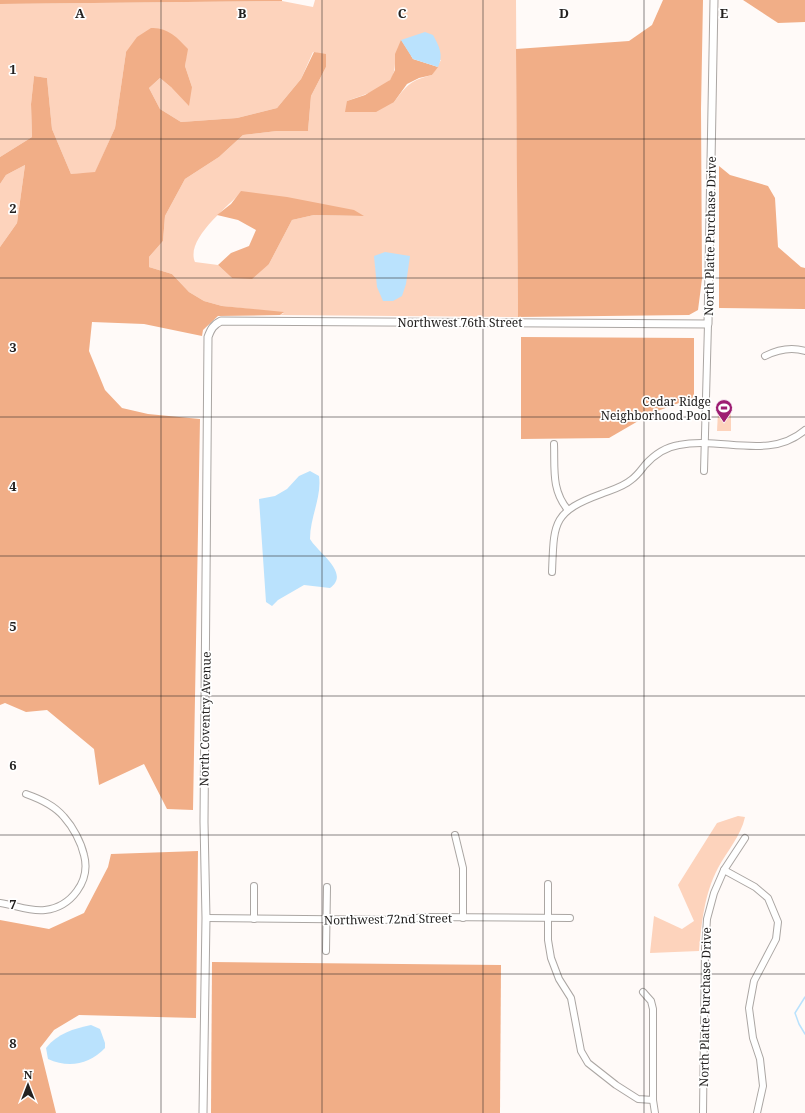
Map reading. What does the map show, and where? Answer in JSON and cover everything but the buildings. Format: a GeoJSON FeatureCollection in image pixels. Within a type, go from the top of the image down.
{"type":"FeatureCollection","features":[{"type":"Feature","properties":{"kind":"street","name":"North Platte Purchase Drive"},"geometry":{"type":"LineString","coordinates":[[704,471],[704,444],[708,387],[714,0]]}},
{"type":"Feature","properties":{"kind":"street","name":"Northwest 76th Street"},"geometry":{"type":"LineString","coordinates":[[214,326],[221,321],[708,324]]}},
{"type":"Feature","properties":{"kind":"street","name":"North Coventry Avenue"},"geometry":{"type":"LineString","coordinates":[[203,1113],[206,918],[204,822],[207,406],[208,337],[214,326]]}},
{"type":"Feature","properties":{"kind":"street"},"geometry":{"type":"LineString","coordinates":[[765,356],[784,350],[798,348],[805,351]]}},
{"type":"Feature","properties":{"kind":"street"},"geometry":{"type":"LineString","coordinates":[[552,572],[555,529],[561,517],[578,502],[632,480],[661,452],[679,445],[704,444],[766,446],[785,442],[805,430]]}},
{"type":"Feature","properties":{"kind":"street"},"geometry":{"type":"LineString","coordinates":[[554,444],[556,490],[568,510]]}},
{"type":"Feature","properties":{"kind":"street"},"geometry":{"type":"LineString","coordinates":[[0,902],[31,910],[44,910],[60,907],[74,895],[83,880],[84,856],[76,834],[64,817],[54,807],[26,794]]}},
{"type":"Feature","properties":{"kind":"street"},"geometry":{"type":"LineString","coordinates":[[455,835],[463,868],[463,918]]}},
{"type":"Feature","properties":{"kind":"street","name":"North Platte Purchase Drive"},"geometry":{"type":"LineString","coordinates":[[703,1113],[705,950],[707,919],[714,893],[724,870],[745,838]]}},
{"type":"Feature","properties":{"kind":"street"},"geometry":{"type":"LineString","coordinates":[[724,870],[755,888],[768,898],[778,922],[776,939],[754,981],[749,1008],[753,1038],[760,1059],[763,1086],[757,1113]]}},
{"type":"Feature","properties":{"kind":"street"},"geometry":{"type":"LineString","coordinates":[[548,884],[548,918],[551,958],[559,979],[571,998],[581,1051],[588,1063],[616,1085],[638,1099],[653,1100]]}},
{"type":"Feature","properties":{"kind":"street"},"geometry":{"type":"LineString","coordinates":[[254,886],[254,919]]}},
{"type":"Feature","properties":{"kind":"street"},"geometry":{"type":"LineString","coordinates":[[326,951],[327,887]]}},
{"type":"Feature","properties":{"kind":"street","name":"Northwest 72nd Street"},"geometry":{"type":"LineString","coordinates":[[206,918],[405,920],[424,917],[570,918]]}},
{"type":"Feature","properties":{"kind":"street"},"geometry":{"type":"LineString","coordinates":[[643,992],[651,1001],[653,1009],[653,1100],[655,1113]]}},
{"type":"Feature","properties":{"kind":"shaded area"},"geometry":{"type":"Polygon","coordinates":[[[0,0],[282,0],[282,1],[0,4],[0,0]]]}},
{"type":"Feature","properties":{"kind":"shaded area"},"geometry":{"type":"Polygon","coordinates":[[[315,0],[516,0],[518,317],[280,315],[284,313],[222,306],[204,301],[189,292],[172,274],[149,267],[149,257],[163,241],[165,216],[185,179],[219,157],[243,135],[277,131],[308,131],[311,96],[326,67],[326,55],[313,52],[301,79],[277,108],[237,118],[181,122],[160,109],[149,88],[160,78],[172,88],[192,87],[185,66],[187,49],[126,52],[115,128],[95,173],[71,174],[52,129],[47,78],[34,76],[31,104],[32,137],[0,157],[0,4],[282,1],[313,7],[315,0]],[[395,54],[394,71],[392,77],[387,83],[376,90],[347,101],[394,102],[402,91],[414,81],[432,75],[441,60],[395,54]],[[241,192],[209,224],[196,243],[194,253],[195,262],[218,265],[232,278],[269,264],[292,220],[314,215],[363,216],[241,192]]]}},
{"type":"Feature","properties":{"kind":"shaded area"},"geometry":{"type":"Polygon","coordinates":[[[663,0],[703,0],[701,109],[702,279],[698,310],[689,315],[518,317],[516,49],[629,41],[652,25],[663,0]]]}},
{"type":"Feature","properties":{"kind":"shaded area"},"geometry":{"type":"Polygon","coordinates":[[[743,0],[805,0],[805,22],[778,23],[743,0]]]}},
{"type":"Feature","properties":{"kind":"shaded area"},"geometry":{"type":"Polygon","coordinates":[[[151,28],[167,31],[176,37],[188,49],[185,66],[192,87],[189,106],[160,78],[149,88],[160,109],[181,122],[237,118],[277,108],[301,79],[314,52],[326,54],[326,67],[311,96],[308,131],[277,131],[243,135],[219,157],[185,179],[165,216],[163,241],[149,257],[149,267],[172,274],[189,292],[204,301],[222,306],[284,312],[280,315],[218,316],[203,330],[202,336],[144,324],[92,322],[89,351],[105,390],[122,408],[148,414],[200,419],[193,810],[167,809],[144,764],[99,785],[94,749],[47,710],[26,712],[5,703],[0,705],[0,247],[17,223],[25,165],[6,175],[0,184],[0,157],[32,137],[31,104],[34,76],[47,78],[52,129],[71,174],[95,172],[115,128],[126,52],[137,37],[151,28]]]}},
{"type":"Feature","properties":{"kind":"shaded area"},"geometry":{"type":"Polygon","coordinates":[[[401,40],[413,59],[438,67],[432,75],[419,78],[407,84],[394,102],[376,112],[345,112],[347,101],[365,95],[390,80],[395,70],[395,54],[401,40]]]}},
{"type":"Feature","properties":{"kind":"shaded area"},"geometry":{"type":"Polygon","coordinates":[[[25,165],[17,223],[0,247],[0,184],[6,175],[25,165]]]}},
{"type":"Feature","properties":{"kind":"shaded area"},"geometry":{"type":"Polygon","coordinates":[[[719,166],[730,175],[768,186],[775,198],[778,247],[801,267],[805,268],[805,309],[719,308],[719,166]]]}},
{"type":"Feature","properties":{"kind":"shaded area"},"geometry":{"type":"Polygon","coordinates":[[[241,191],[287,197],[354,210],[364,216],[314,215],[292,220],[269,264],[252,279],[232,278],[218,265],[231,253],[249,246],[256,230],[238,220],[217,215],[231,204],[241,191]]]}},
{"type":"Feature","properties":{"kind":"shaded area"},"geometry":{"type":"Polygon","coordinates":[[[521,337],[694,338],[694,403],[679,403],[652,413],[609,438],[521,439],[521,337]]]}},
{"type":"Feature","properties":{"kind":"shaded area","name":"Cedar Ridge Neighborhood Pool"},"geometry":{"type":"Polygon","coordinates":[[[718,412],[731,412],[731,431],[717,431],[718,412]]]}},
{"type":"Feature","properties":{"kind":"shaded area"},"geometry":{"type":"Polygon","coordinates":[[[738,816],[745,817],[737,837],[713,878],[707,898],[699,951],[650,953],[654,916],[682,929],[694,921],[678,885],[717,823],[738,816]]]}},
{"type":"Feature","properties":{"kind":"shaded area"},"geometry":{"type":"Polygon","coordinates":[[[198,851],[196,1018],[79,1015],[54,1030],[40,1048],[56,1113],[0,1113],[0,920],[49,929],[84,913],[108,867],[111,854],[198,851]]]}},
{"type":"Feature","properties":{"kind":"shaded area"},"geometry":{"type":"Polygon","coordinates":[[[212,962],[501,965],[500,1113],[211,1113],[212,962]]]}},
{"type":"Feature","properties":{"kind":"water"},"geometry":{"type":"Polygon","coordinates":[[[425,32],[433,35],[439,47],[441,58],[438,67],[413,59],[401,40],[425,32]]]}},
{"type":"Feature","properties":{"kind":"water"},"geometry":{"type":"Polygon","coordinates":[[[385,252],[410,256],[406,284],[402,296],[393,301],[383,301],[377,287],[374,256],[385,252]]]}},
{"type":"Feature","properties":{"kind":"water"},"geometry":{"type":"Polygon","coordinates":[[[310,471],[319,476],[319,492],[310,539],[331,563],[337,576],[335,582],[330,588],[304,585],[278,600],[272,606],[266,602],[259,499],[275,496],[287,489],[299,476],[310,471]]]}},
{"type":"Feature","properties":{"kind":"water"},"geometry":{"type":"Polygon","coordinates":[[[91,1025],[100,1029],[105,1043],[105,1048],[99,1054],[85,1061],[71,1064],[56,1062],[48,1059],[46,1048],[61,1035],[72,1030],[91,1025]]]}},
{"type":"Feature","properties":{"kind":"waterway"},"geometry":{"type":"LineString","coordinates":[[805,997],[795,1013],[805,1034]]}},
{"type":"Feature","properties":{"kind":"place","name":"Cedar Ridge Neighborhood Pool"},"geometry":{"type":"Point","coordinates":[724,423]}}]}
